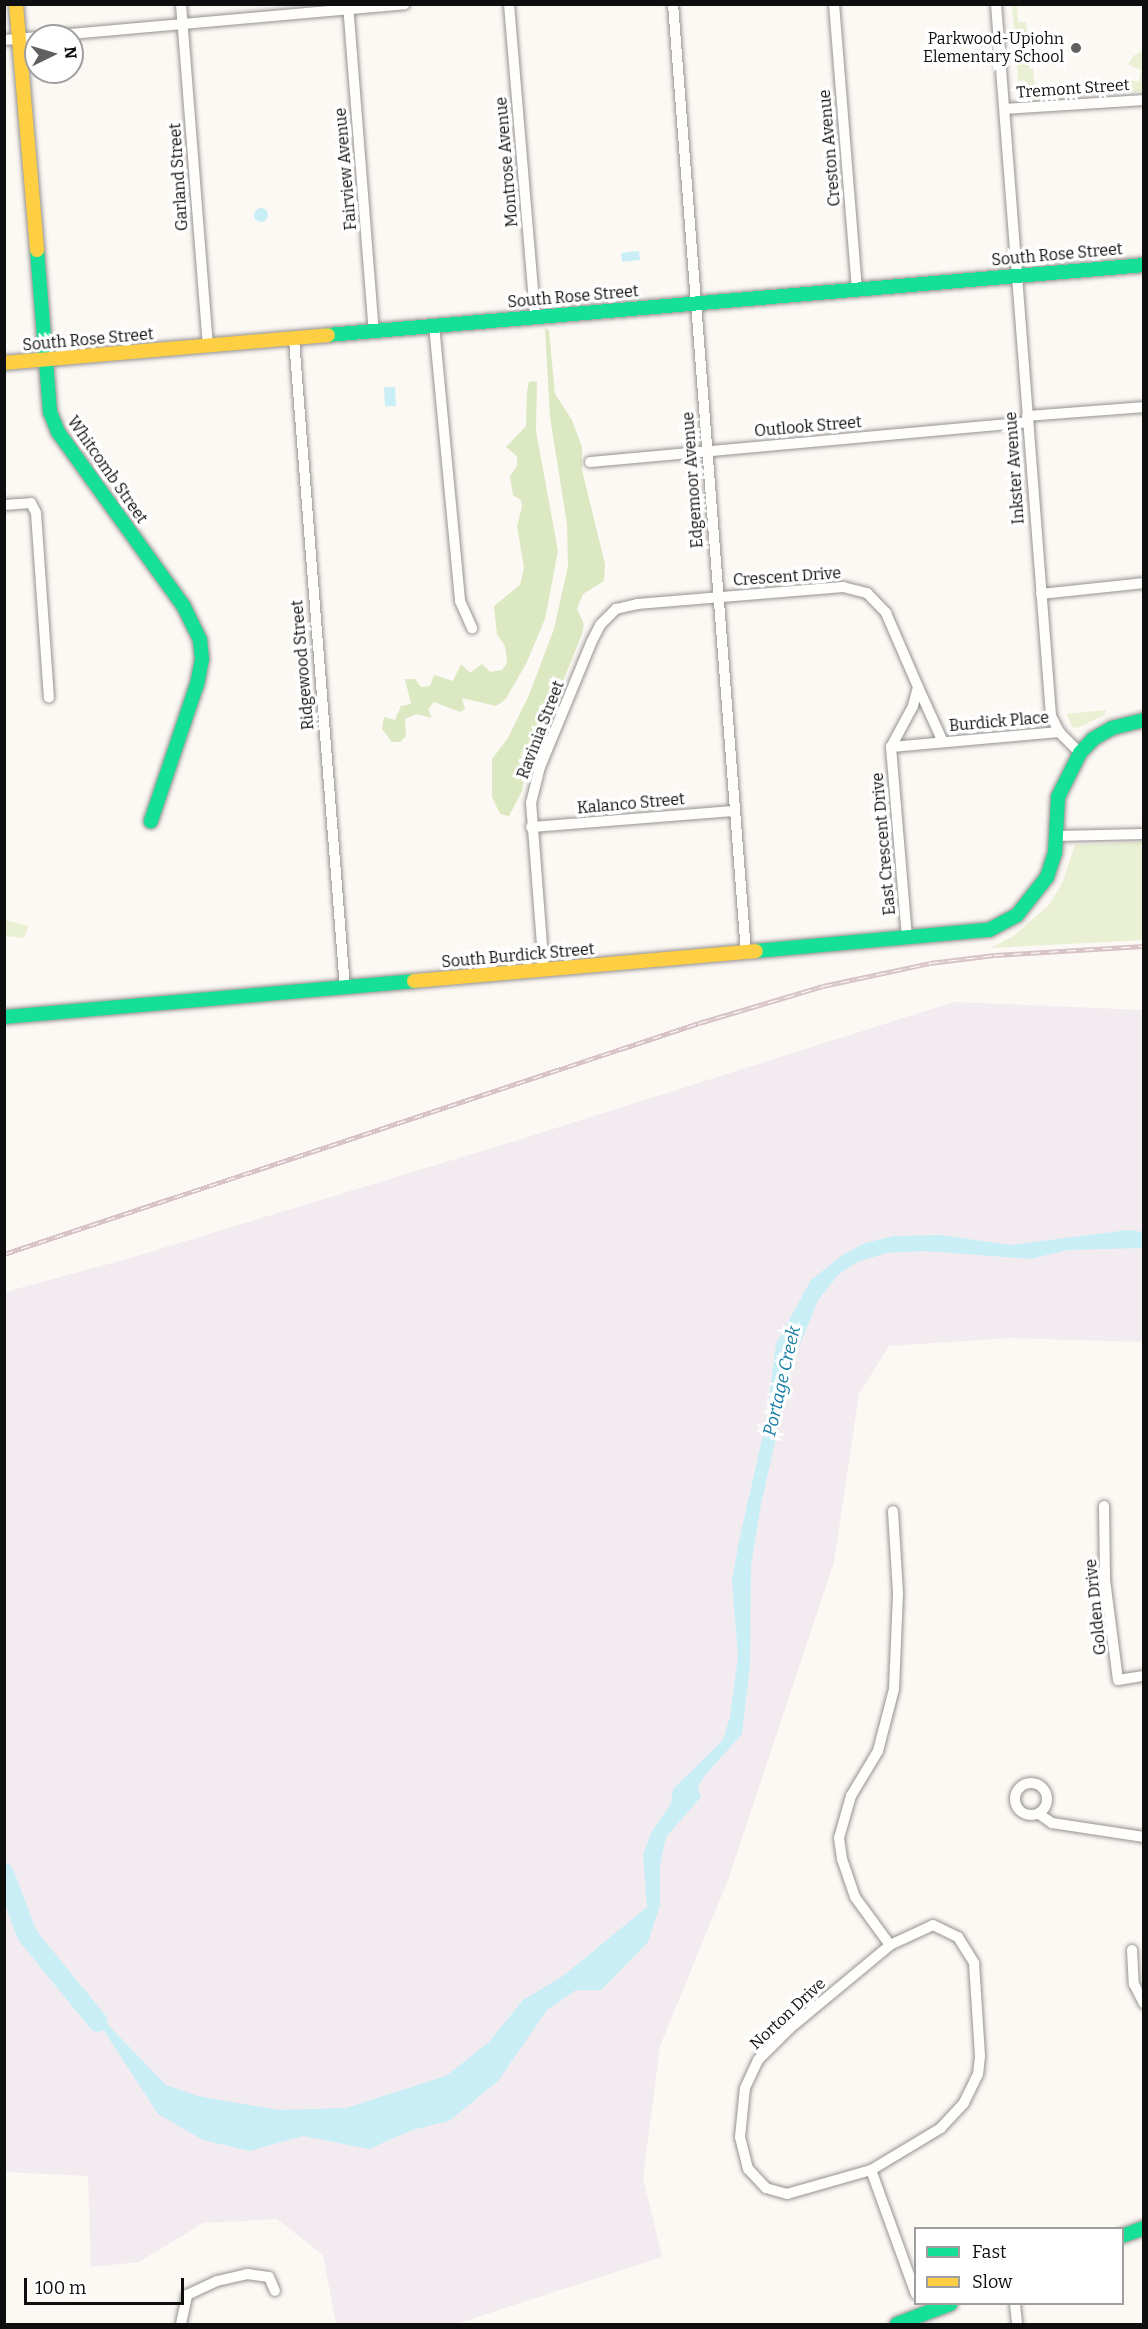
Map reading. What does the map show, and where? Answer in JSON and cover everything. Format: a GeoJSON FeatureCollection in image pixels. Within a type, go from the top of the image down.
{"type":"FeatureCollection","features":[{"type":"Feature","properties":{"kind":"street","name":"Whitcomb Street"},"geometry":{"type":"LineString","coordinates":[[16,4],[50,412],[58,432],[184,607],[200,640],[202,662],[197,684],[151,821]]}},
{"type":"Feature","properties":{"kind":"street","name":"Garland Street"},"geometry":{"type":"LineString","coordinates":[[181,4],[208,346]]}},
{"type":"Feature","properties":{"kind":"street"},"geometry":{"type":"LineString","coordinates":[[84,33],[348,7],[405,4]]}},
{"type":"Feature","properties":{"kind":"street","name":"Montrose Avenue"},"geometry":{"type":"LineString","coordinates":[[509,4],[535,316]]}},
{"type":"Feature","properties":{"kind":"street","name":"Edgemoor Avenue"},"geometry":{"type":"LineString","coordinates":[[673,4],[694,303],[746,953]]}},
{"type":"Feature","properties":{"kind":"street","name":"Creston Avenue"},"geometry":{"type":"LineString","coordinates":[[834,4],[857,290]]}},
{"type":"Feature","properties":{"kind":"street","name":"Inkster Avenue"},"geometry":{"type":"LineString","coordinates":[[996,4],[1051,716],[1059,732],[1080,753]]}},
{"type":"Feature","properties":{"kind":"street","name":"Fairview Avenue"},"geometry":{"type":"LineString","coordinates":[[348,7],[374,331]]}},
{"type":"Feature","properties":{"kind":"street"},"geometry":{"type":"LineString","coordinates":[[4,40],[24,38]]}},
{"type":"Feature","properties":{"kind":"street","name":"Tremont Street"},"geometry":{"type":"LineString","coordinates":[[1005,109],[1143,100]]}},
{"type":"Feature","properties":{"kind":"street","name":"South Rose Street"},"geometry":{"type":"LineString","coordinates":[[4,363],[1143,265]]}},
{"type":"Feature","properties":{"kind":"street"},"geometry":{"type":"LineString","coordinates":[[434,325],[460,600],[472,628]]}},
{"type":"Feature","properties":{"kind":"street","name":"Ridgewood Street"},"geometry":{"type":"LineString","coordinates":[[294,339],[345,988]]}},
{"type":"Feature","properties":{"kind":"street","name":"Outlook Street"},"geometry":{"type":"LineString","coordinates":[[590,462],[1143,407]]}},
{"type":"Feature","properties":{"kind":"street"},"geometry":{"type":"LineString","coordinates":[[4,505],[31,503],[36,513],[49,698]]}},
{"type":"Feature","properties":{"kind":"street"},"geometry":{"type":"LineString","coordinates":[[1041,594],[1143,583]]}},
{"type":"Feature","properties":{"kind":"street","name":"Crescent Drive"},"geometry":{"type":"LineString","coordinates":[[608,615],[637,604],[843,586],[867,593],[886,612],[918,687]]}},
{"type":"Feature","properties":{"kind":"street","name":"Ravinia Street"},"geometry":{"type":"LineString","coordinates":[[544,971],[531,827],[531,803],[540,767],[591,641],[608,615]]}},
{"type":"Feature","properties":{"kind":"street"},"geometry":{"type":"LineString","coordinates":[[891,747],[913,706],[918,687]]}},
{"type":"Feature","properties":{"kind":"street","name":"Burdick Place"},"geometry":{"type":"LineString","coordinates":[[918,687],[943,742]]}},
{"type":"Feature","properties":{"kind":"street"},"geometry":{"type":"LineString","coordinates":[[1143,720],[1112,728],[1093,739],[1080,753],[1061,787],[1056,836],[1143,834]]}},
{"type":"Feature","properties":{"kind":"street","name":"Burdick Place"},"geometry":{"type":"LineString","coordinates":[[891,747],[1059,732]]}},
{"type":"Feature","properties":{"kind":"street","name":"East Crescent Drive"},"geometry":{"type":"LineString","coordinates":[[891,747],[907,939]]}},
{"type":"Feature","properties":{"kind":"street","name":"Kalanco Street"},"geometry":{"type":"LineString","coordinates":[[531,827],[734,811]]}},
{"type":"Feature","properties":{"kind":"street","name":"South Burdick Street"},"geometry":{"type":"LineString","coordinates":[[4,1017],[989,930],[1006,923],[1027,906],[1047,877],[1056,836]]}},
{"type":"Feature","properties":{"kind":"street","name":"Golden Drive"},"geometry":{"type":"LineString","coordinates":[[1104,1506],[1105,1580],[1118,1680],[1143,1676]]}},
{"type":"Feature","properties":{"kind":"street"},"geometry":{"type":"LineString","coordinates":[[890,1945],[855,1897],[842,1859],[840,1838],[851,1796],[878,1751],[894,1689],[898,1593],[894,1511]]}},
{"type":"Feature","properties":{"kind":"street"},"geometry":{"type":"LineString","coordinates":[[1039,1814],[1061,1825],[1143,1837]]}},
{"type":"Feature","properties":{"kind":"street","name":"Norton Drive"},"geometry":{"type":"LineString","coordinates":[[933,1925],[958,1937],[974,1963],[980,2056],[973,2087],[952,2120],[871,2170],[788,2194],[776,2192],[756,2180],[748,2169],[739,2117],[748,2080],[767,2049],[890,1945],[933,1925]]}},
{"type":"Feature","properties":{"kind":"street"},"geometry":{"type":"LineString","coordinates":[[1132,1950],[1134,1984],[1143,2004]]}},
{"type":"Feature","properties":{"kind":"street"},"geometry":{"type":"LineString","coordinates":[[871,2170],[914,2291]]}},
{"type":"Feature","properties":{"kind":"street"},"geometry":{"type":"LineString","coordinates":[[1124,2235],[1143,2228]]}},
{"type":"Feature","properties":{"kind":"street"},"geometry":{"type":"LineString","coordinates":[[181,2325],[187,2295],[230,2278],[247,2274],[269,2277],[275,2291]]}},
{"type":"Feature","properties":{"kind":"street"},"geometry":{"type":"LineString","coordinates":[[897,2325],[920,2309],[944,2305]]}},
{"type":"Feature","properties":{"kind":"street"},"geometry":{"type":"LineString","coordinates":[[1015,2305],[1017,2325]]}},
{"type":"Feature","properties":{"kind":"shaded area"},"geometry":{"type":"Polygon","coordinates":[[[954,1002],[1143,1010],[1143,1342],[1011,1338],[889,1346],[859,1394],[834,1562],[728,1880],[660,2046],[643,2178],[662,2257],[456,2324],[336,2324],[323,2255],[277,2219],[203,2223],[139,2262],[91,2267],[88,2176],[5,2172],[5,1292],[130,1258],[518,1140],[954,1002]]]}},
{"type":"Feature","properties":{"kind":"green space"},"geometry":{"type":"Polygon","coordinates":[[[1012,5],[1017,5],[1018,22],[1026,22],[1035,86],[1103,80],[1105,94],[1020,101],[1012,5]]]}},
{"type":"Feature","properties":{"kind":"green space"},"geometry":{"type":"Polygon","coordinates":[[[1143,51],[1143,91],[1127,92],[1125,79],[1139,82],[1141,70],[1128,64],[1133,56],[1143,51]]]}},
{"type":"Feature","properties":{"kind":"green space"},"geometry":{"type":"Polygon","coordinates":[[[545,328],[549,331],[555,394],[572,420],[582,447],[582,470],[605,564],[604,581],[583,594],[577,609],[584,624],[582,634],[561,686],[532,737],[522,791],[509,816],[500,814],[492,797],[492,759],[508,738],[529,695],[554,629],[568,566],[567,524],[550,417],[545,328]]]}},
{"type":"Feature","properties":{"kind":"green space"},"geometry":{"type":"Polygon","coordinates":[[[537,381],[536,431],[558,551],[545,619],[526,664],[505,700],[496,706],[462,698],[465,709],[460,712],[434,702],[428,709],[432,718],[416,714],[405,719],[406,736],[400,742],[392,742],[382,729],[384,717],[395,720],[401,706],[411,704],[405,679],[415,679],[421,687],[430,686],[434,675],[453,681],[461,664],[470,673],[482,664],[490,672],[502,670],[507,663],[505,646],[497,634],[494,606],[520,585],[524,568],[517,526],[522,507],[521,500],[513,495],[510,476],[517,466],[517,456],[506,447],[526,426],[529,382],[537,381]]]}},
{"type":"Feature","properties":{"kind":"green space"},"geometry":{"type":"Polygon","coordinates":[[[1106,710],[1105,715],[1077,728],[1072,727],[1067,714],[1106,710]]]}},
{"type":"Feature","properties":{"kind":"green space"},"geometry":{"type":"Polygon","coordinates":[[[1143,842],[1143,940],[990,948],[1012,937],[1050,904],[1063,881],[1075,845],[1143,842]]]}},
{"type":"Feature","properties":{"kind":"green space"},"geometry":{"type":"Polygon","coordinates":[[[6,920],[29,926],[24,938],[5,936],[6,920]]]}},
{"type":"Feature","properties":{"kind":"water"},"geometry":{"type":"Polygon","coordinates":[[[258,208],[264,208],[268,215],[264,222],[258,222],[254,218],[254,212],[258,208]]]}},
{"type":"Feature","properties":{"kind":"water"},"geometry":{"type":"Polygon","coordinates":[[[639,251],[640,260],[622,262],[621,253],[639,251]]]}},
{"type":"Feature","properties":{"kind":"water"},"geometry":{"type":"Polygon","coordinates":[[[395,387],[396,406],[385,407],[384,388],[395,387]]]}},
{"type":"Feature","properties":{"kind":"water","name":"Portage Creek"},"geometry":{"type":"Polygon","coordinates":[[[1128,1230],[1143,1232],[1143,1248],[1067,1250],[1031,1259],[925,1251],[887,1253],[857,1262],[839,1274],[818,1300],[794,1359],[761,1504],[751,1566],[750,1665],[742,1734],[705,1775],[698,1786],[701,1797],[666,1837],[660,1865],[660,1905],[648,1942],[601,1990],[576,1990],[547,2010],[498,2081],[449,2121],[412,2130],[369,2149],[303,2136],[250,2151],[203,2140],[158,2114],[84,2000],[166,2085],[198,2096],[278,2110],[346,2108],[446,2076],[489,2042],[523,2000],[563,1976],[647,1907],[643,1855],[652,1831],[671,1804],[673,1789],[723,1740],[730,1717],[738,1656],[732,1581],[739,1541],[766,1422],[776,1344],[811,1280],[844,1254],[865,1243],[894,1236],[941,1235],[1010,1245],[1128,1230]]]}},
{"type":"Feature","properties":{"kind":"waterway"},"geometry":{"type":"LineString","coordinates":[[4,1873],[27,1935],[98,2022]]}},
{"type":"Feature","properties":{"kind":"railway"},"geometry":{"type":"LineString","coordinates":[[4,1254],[699,1023],[823,986],[930,963],[995,955],[1144,946]]}},
{"type":"Feature","properties":{"kind":"traffic: fast"},"geometry":{"type":"LineString","coordinates":[[37,250],[50,412],[58,432],[184,607],[200,640],[202,659],[197,684],[151,821]]}},
{"type":"Feature","properties":{"kind":"traffic: fast"},"geometry":{"type":"LineString","coordinates":[[328,335],[1144,265]]}},
{"type":"Feature","properties":{"kind":"traffic: fast"},"geometry":{"type":"LineString","coordinates":[[756,951],[989,930],[1017,915],[1047,877],[1055,853],[1058,797],[1080,753],[1093,739],[1112,728],[1144,720]]}},
{"type":"Feature","properties":{"kind":"traffic: fast"},"geometry":{"type":"LineString","coordinates":[[4,1017],[414,981]]}},
{"type":"Feature","properties":{"kind":"traffic: fast"},"geometry":{"type":"LineString","coordinates":[[1124,2235],[1144,2228]]}},
{"type":"Feature","properties":{"kind":"traffic: fast"},"geometry":{"type":"LineString","coordinates":[[897,2324],[947,2305]]}},
{"type":"Feature","properties":{"kind":"traffic: slow"},"geometry":{"type":"LineString","coordinates":[[16,4],[37,250]]}},
{"type":"Feature","properties":{"kind":"traffic: slow"},"geometry":{"type":"LineString","coordinates":[[4,363],[328,335]]}},
{"type":"Feature","properties":{"kind":"traffic: slow"},"geometry":{"type":"LineString","coordinates":[[414,981],[756,951]]}},
{"type":"Feature","properties":{"kind":"place","name":"Parkwood-Upjohn Elementary School"},"geometry":{"type":"Point","coordinates":[1076,48]}}]}
